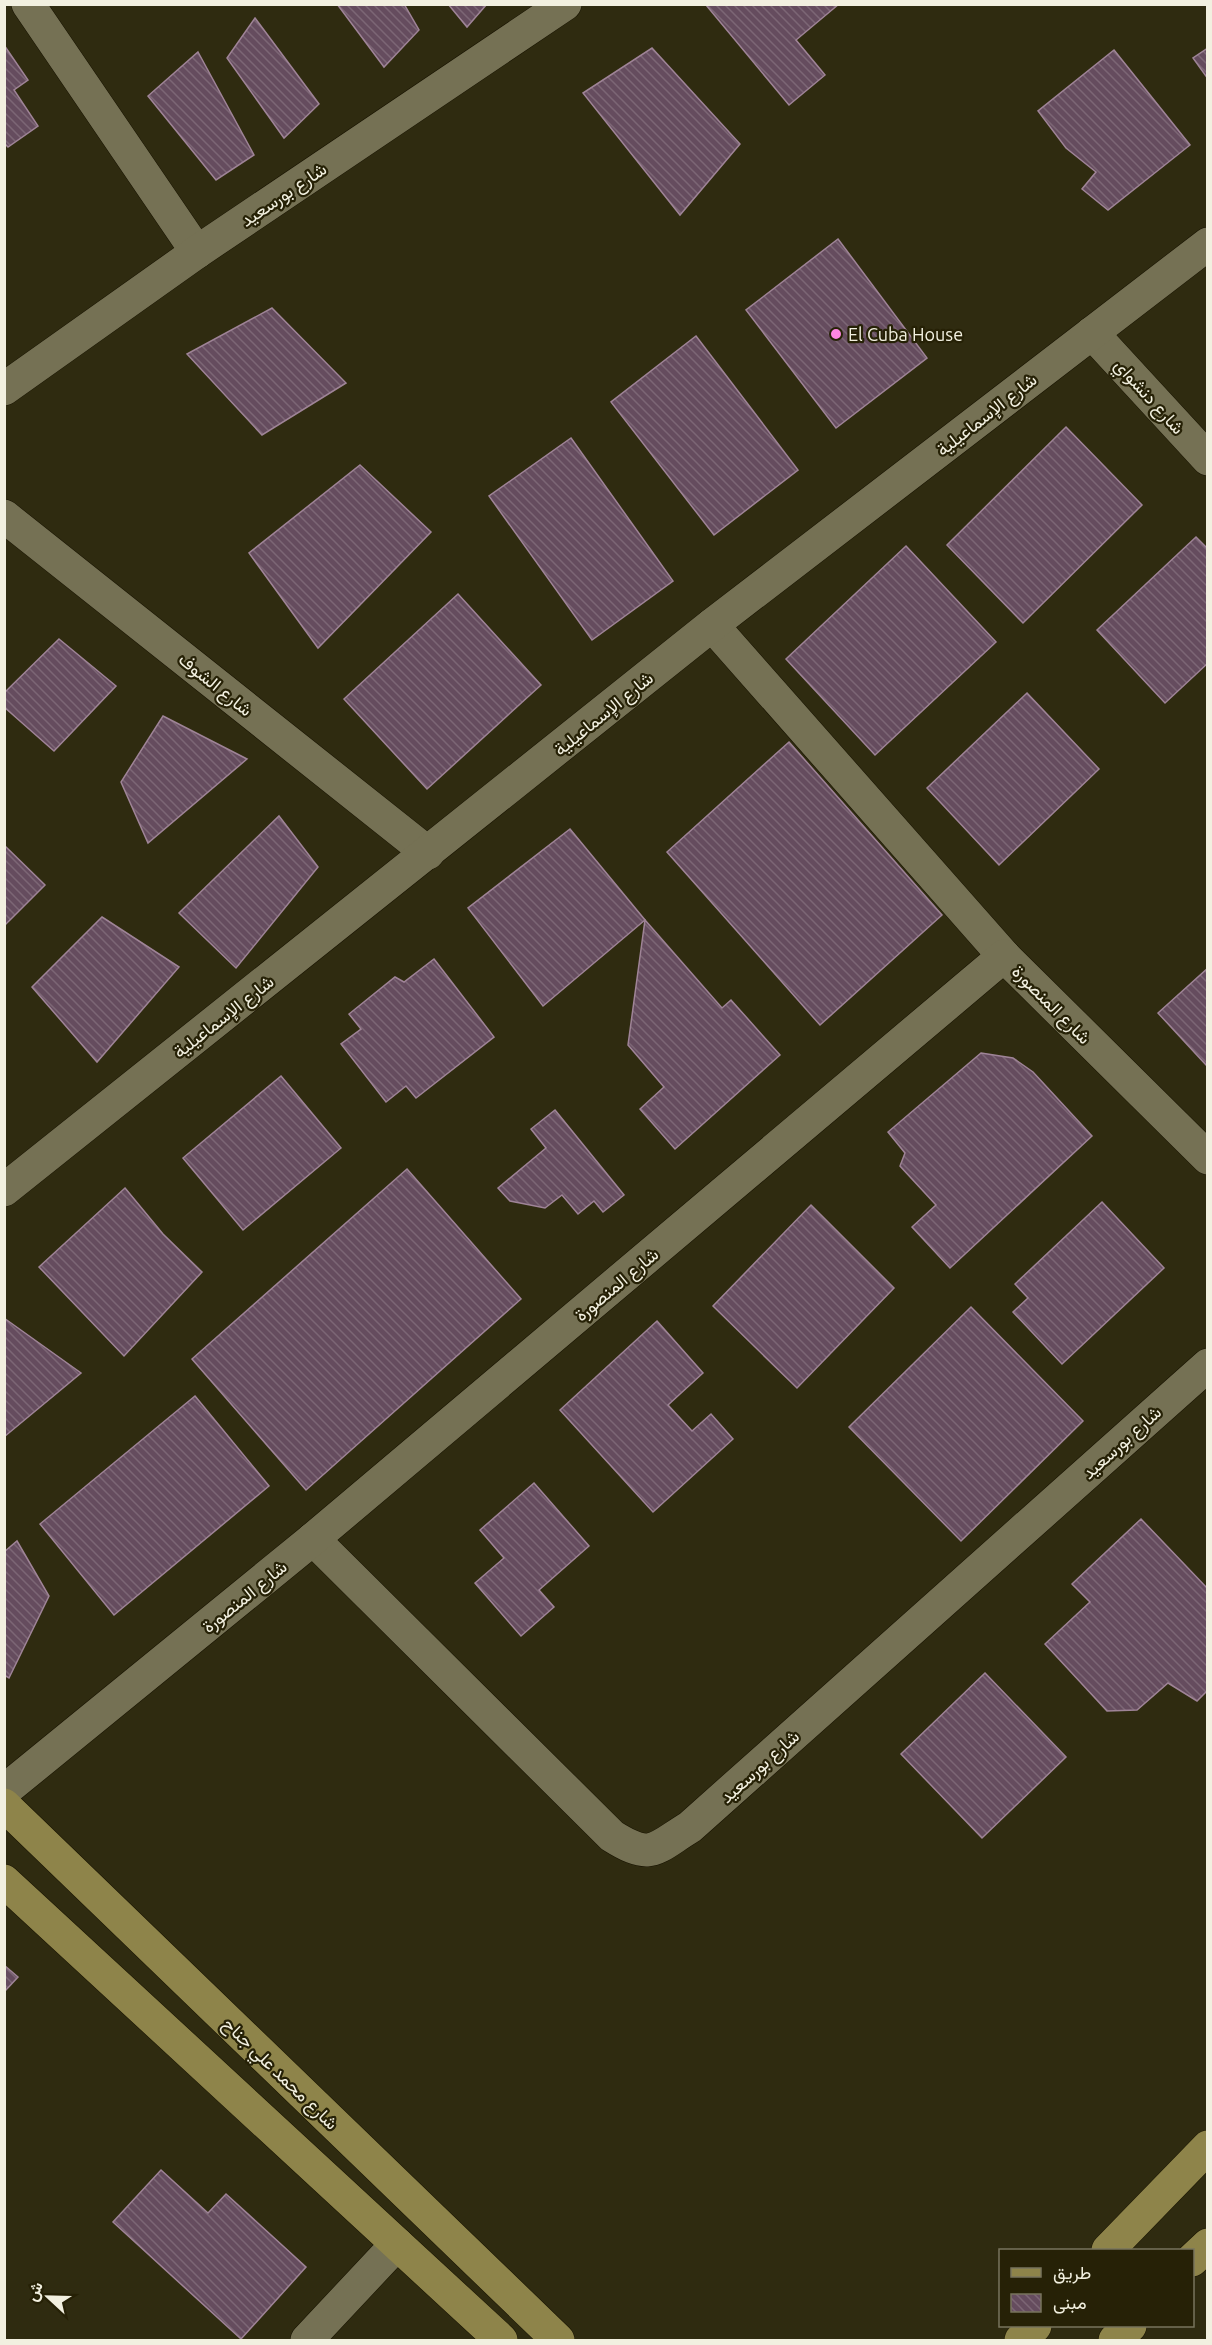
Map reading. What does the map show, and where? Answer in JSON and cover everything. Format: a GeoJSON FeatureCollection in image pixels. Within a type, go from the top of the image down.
{"type":"FeatureCollection","features":[{"type":"Feature","properties":{"kind":"main road","name":"شارع محمد علي جناح"},"geometry":{"type":"LineString","coordinates":[[4,1805],[558,2340]]}},
{"type":"Feature","properties":{"kind":"main road"},"geometry":{"type":"LineString","coordinates":[[4,1881],[501,2340]]}},
{"type":"Feature","properties":{"kind":"main road"},"geometry":{"type":"LineString","coordinates":[[1109,2249],[1208,2147]]}},
{"type":"Feature","properties":{"kind":"main road"},"geometry":{"type":"LineString","coordinates":[[1194,2258],[1208,2245]]}},
{"type":"Feature","properties":{"kind":"main road"},"geometry":{"type":"LineString","coordinates":[[1021,2340],[1033,2327]]}},
{"type":"Feature","properties":{"kind":"main road"},"geometry":{"type":"LineString","coordinates":[[1115,2340],[1128,2327]]}},
{"type":"Feature","properties":{"kind":"street"},"geometry":{"type":"LineString","coordinates":[[28,4],[197,252]]}},
{"type":"Feature","properties":{"kind":"street","name":"شارع بورسعيد"},"geometry":{"type":"LineString","coordinates":[[4,389],[197,252],[565,4]]}},
{"type":"Feature","properties":{"kind":"street","name":"شارع الإسماعيلية"},"geometry":{"type":"LineString","coordinates":[[4,1190],[712,625],[1208,244]]}},
{"type":"Feature","properties":{"kind":"street","name":"شارع دنشواي"},"geometry":{"type":"LineString","coordinates":[[1092,333],[1208,459]]}},
{"type":"Feature","properties":{"kind":"street","name":"شارع الشوف"},"geometry":{"type":"LineString","coordinates":[[4,516],[428,853]]}},
{"type":"Feature","properties":{"kind":"street"},"geometry":{"type":"LineString","coordinates":[[712,625],[1004,956]]}},
{"type":"Feature","properties":{"kind":"street","name":"شارع المنصورة"},"geometry":{"type":"LineString","coordinates":[[4,1791],[313,1539],[1004,956],[1208,1158]]}},
{"type":"Feature","properties":{"kind":"street","name":"شارع بورسعيد"},"geometry":{"type":"LineString","coordinates":[[313,1539],[612,1836],[633,1849],[652,1851],[690,1827],[1208,1365]]}},
{"type":"Feature","properties":{"kind":"street"},"geometry":{"type":"LineString","coordinates":[[307,2340],[397,2244]]}},
{"type":"Feature","properties":{"kind":"building"},"geometry":{"type":"Polygon","coordinates":[[[337,4],[404,4],[419,30],[384,67],[337,4]]]}},
{"type":"Feature","properties":{"kind":"building"},"geometry":{"type":"Polygon","coordinates":[[[448,4],[487,4],[467,27],[448,4]]]}},
{"type":"Feature","properties":{"kind":"building"},"geometry":{"type":"Polygon","coordinates":[[[839,4],[796,40],[825,75],[789,105],[706,5],[839,4]]]}},
{"type":"Feature","properties":{"kind":"building"},"geometry":{"type":"Polygon","coordinates":[[[255,18],[319,104],[284,138],[227,58],[255,18]]]}},
{"type":"Feature","properties":{"kind":"building"},"geometry":{"type":"Polygon","coordinates":[[[4,45],[28,80],[14,90],[38,126],[8,147],[4,143],[4,45]]]}},
{"type":"Feature","properties":{"kind":"building"},"geometry":{"type":"Polygon","coordinates":[[[652,48],[740,144],[680,215],[583,93],[652,48]]]}},
{"type":"Feature","properties":{"kind":"building"},"geometry":{"type":"Polygon","coordinates":[[[1208,48],[1208,79],[1193,58],[1208,48]]]}},
{"type":"Feature","properties":{"kind":"building"},"geometry":{"type":"Polygon","coordinates":[[[1114,50],[1190,145],[1108,210],[1082,189],[1096,172],[1066,148],[1038,111],[1114,50]]]}},
{"type":"Feature","properties":{"kind":"building"},"geometry":{"type":"Polygon","coordinates":[[[198,52],[254,155],[216,180],[148,96],[198,52]]]}},
{"type":"Feature","properties":{"kind":"building","name":"El Cuba House"},"geometry":{"type":"Polygon","coordinates":[[[838,239],[927,358],[836,428],[746,310],[838,239]]]}},
{"type":"Feature","properties":{"kind":"building"},"geometry":{"type":"Polygon","coordinates":[[[272,308],[346,383],[262,435],[187,354],[272,308]]]}},
{"type":"Feature","properties":{"kind":"building"},"geometry":{"type":"Polygon","coordinates":[[[696,336],[798,470],[714,535],[611,402],[696,336]]]}},
{"type":"Feature","properties":{"kind":"building"},"geometry":{"type":"Polygon","coordinates":[[[1066,427],[1142,505],[1023,623],[947,545],[1066,427]]]}},
{"type":"Feature","properties":{"kind":"building"},"geometry":{"type":"Polygon","coordinates":[[[571,438],[673,581],[592,640],[489,496],[571,438]]]}},
{"type":"Feature","properties":{"kind":"building"},"geometry":{"type":"Polygon","coordinates":[[[360,465],[431,532],[318,648],[249,553],[360,465]]]}},
{"type":"Feature","properties":{"kind":"building"},"geometry":{"type":"Polygon","coordinates":[[[1196,537],[1208,549],[1208,663],[1165,703],[1097,630],[1196,537]]]}},
{"type":"Feature","properties":{"kind":"building"},"geometry":{"type":"Polygon","coordinates":[[[906,546],[996,642],[875,755],[786,659],[906,546]]]}},
{"type":"Feature","properties":{"kind":"building"},"geometry":{"type":"Polygon","coordinates":[[[458,594],[541,685],[427,789],[344,699],[458,594]]]}},
{"type":"Feature","properties":{"kind":"building"},"geometry":{"type":"Polygon","coordinates":[[[59,639],[116,686],[54,751],[4,707],[4,693],[59,639]]]}},
{"type":"Feature","properties":{"kind":"building"},"geometry":{"type":"Polygon","coordinates":[[[1027,693],[1099,769],[999,865],[927,788],[1027,693]]]}},
{"type":"Feature","properties":{"kind":"building"},"geometry":{"type":"Polygon","coordinates":[[[163,716],[247,759],[148,843],[121,782],[163,716]]]}},
{"type":"Feature","properties":{"kind":"building"},"geometry":{"type":"Polygon","coordinates":[[[789,742],[942,915],[820,1025],[667,852],[789,742]]]}},
{"type":"Feature","properties":{"kind":"building"},"geometry":{"type":"Polygon","coordinates":[[[279,816],[318,867],[236,968],[179,913],[279,816]]]}},
{"type":"Feature","properties":{"kind":"building"},"geometry":{"type":"Polygon","coordinates":[[[570,829],[645,920],[543,1006],[468,908],[570,829]]]}},
{"type":"Feature","properties":{"kind":"building"},"geometry":{"type":"Polygon","coordinates":[[[4,845],[45,885],[4,926],[4,845]]]}},
{"type":"Feature","properties":{"kind":"building"},"geometry":{"type":"Polygon","coordinates":[[[102,917],[179,967],[97,1062],[32,987],[102,917]]]}},
{"type":"Feature","properties":{"kind":"building"},"geometry":{"type":"Polygon","coordinates":[[[645,920],[722,1008],[731,1000],[780,1055],[675,1149],[640,1109],[664,1087],[628,1045],[645,920]]]}},
{"type":"Feature","properties":{"kind":"building"},"geometry":{"type":"Polygon","coordinates":[[[434,959],[494,1037],[416,1098],[406,1086],[386,1102],[341,1044],[361,1029],[349,1014],[395,977],[404,982],[434,959]]]}},
{"type":"Feature","properties":{"kind":"building"},"geometry":{"type":"Polygon","coordinates":[[[1208,968],[1208,1067],[1158,1013],[1208,968]]]}},
{"type":"Feature","properties":{"kind":"building"},"geometry":{"type":"Polygon","coordinates":[[[981,1053],[1013,1058],[1033,1072],[1092,1136],[950,1268],[912,1227],[936,1205],[900,1166],[905,1153],[888,1132],[981,1053]]]}},
{"type":"Feature","properties":{"kind":"building"},"geometry":{"type":"Polygon","coordinates":[[[281,1076],[341,1148],[243,1230],[183,1158],[281,1076]]]}},
{"type":"Feature","properties":{"kind":"building"},"geometry":{"type":"Polygon","coordinates":[[[555,1110],[624,1195],[603,1212],[594,1201],[578,1214],[562,1195],[545,1208],[510,1201],[498,1188],[546,1148],[531,1129],[555,1110]]]}},
{"type":"Feature","properties":{"kind":"building"},"geometry":{"type":"Polygon","coordinates":[[[407,1169],[521,1299],[306,1490],[192,1359],[407,1169]]]}},
{"type":"Feature","properties":{"kind":"building"},"geometry":{"type":"Polygon","coordinates":[[[125,1188],[163,1234],[202,1272],[124,1356],[39,1267],[125,1188]]]}},
{"type":"Feature","properties":{"kind":"building"},"geometry":{"type":"Polygon","coordinates":[[[1102,1202],[1164,1268],[1062,1364],[1013,1312],[1028,1298],[1015,1284],[1102,1202]]]}},
{"type":"Feature","properties":{"kind":"building"},"geometry":{"type":"Polygon","coordinates":[[[811,1205],[894,1288],[797,1388],[713,1306],[811,1205]]]}},
{"type":"Feature","properties":{"kind":"building"},"geometry":{"type":"Polygon","coordinates":[[[971,1307],[1083,1421],[961,1541],[849,1427],[971,1307]]]}},
{"type":"Feature","properties":{"kind":"building"},"geometry":{"type":"Polygon","coordinates":[[[4,1318],[81,1373],[4,1437],[4,1318]]]}},
{"type":"Feature","properties":{"kind":"building"},"geometry":{"type":"Polygon","coordinates":[[[657,1321],[703,1373],[668,1405],[692,1431],[711,1414],[733,1439],[653,1512],[560,1410],[657,1321]]]}},
{"type":"Feature","properties":{"kind":"building"},"geometry":{"type":"Polygon","coordinates":[[[195,1396],[269,1486],[114,1615],[40,1524],[195,1396]]]}},
{"type":"Feature","properties":{"kind":"building"},"geometry":{"type":"Polygon","coordinates":[[[534,1483],[589,1546],[539,1590],[554,1607],[521,1636],[475,1583],[504,1558],[480,1530],[534,1483]]]}},
{"type":"Feature","properties":{"kind":"building"},"geometry":{"type":"Polygon","coordinates":[[[1141,1519],[1208,1589],[1208,1690],[1197,1701],[1168,1683],[1137,1710],[1107,1711],[1045,1644],[1090,1602],[1072,1584],[1141,1519]]]}},
{"type":"Feature","properties":{"kind":"building"},"geometry":{"type":"Polygon","coordinates":[[[17,1541],[49,1596],[9,1678],[4,1675],[4,1552],[17,1541]]]}},
{"type":"Feature","properties":{"kind":"building"},"geometry":{"type":"Polygon","coordinates":[[[985,1673],[1066,1757],[982,1838],[901,1754],[985,1673]]]}},
{"type":"Feature","properties":{"kind":"building"},"geometry":{"type":"Polygon","coordinates":[[[4,1965],[18,1977],[4,1992],[4,1965]]]}},
{"type":"Feature","properties":{"kind":"building"},"geometry":{"type":"Polygon","coordinates":[[[161,2170],[208,2213],[226,2194],[306,2267],[241,2339],[113,2222],[161,2170]]]}},
{"type":"Feature","properties":{"kind":"place","name":"El Cuba House"},"geometry":{"type":"Point","coordinates":[836,334]}}]}
